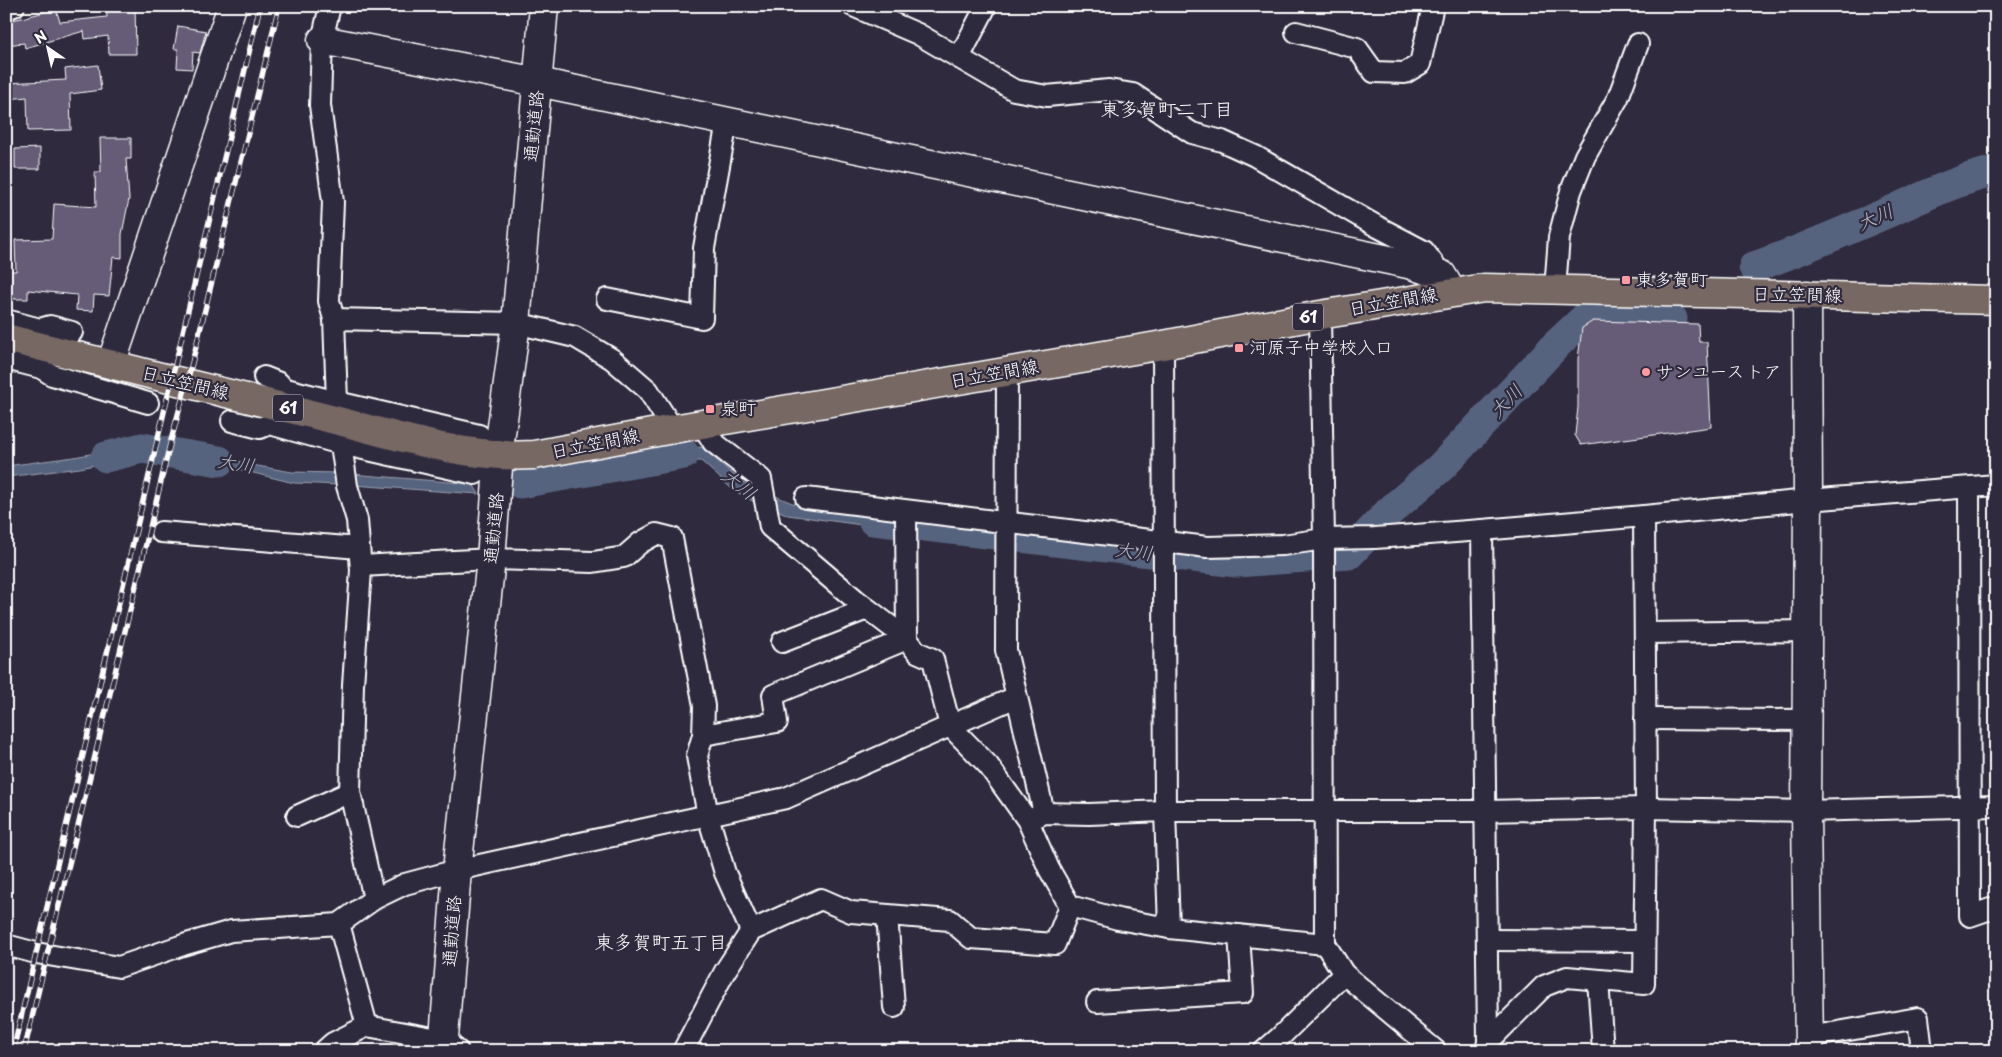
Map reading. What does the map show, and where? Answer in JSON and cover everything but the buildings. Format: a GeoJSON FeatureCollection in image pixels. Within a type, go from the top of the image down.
{"type":"FeatureCollection","features":[{"type":"Feature","properties":{"kind":"main road","name":"日立笠間線"},"geometry":{"type":"LineString","coordinates":[[6,338],[399,436],[468,452],[499,456],[534,455],[673,429],[1163,345],[1320,315],[1447,284],[1484,288],[1996,300]]}},
{"type":"Feature","properties":{"kind":"street"},"geometry":{"type":"LineString","coordinates":[[111,364],[232,6]]}},
{"type":"Feature","properties":{"kind":"street"},"geometry":{"type":"LineString","coordinates":[[330,6],[322,40],[320,105],[333,202],[329,302],[334,319],[337,402]]}},
{"type":"Feature","properties":{"kind":"street","name":"通勤道路"},"geometry":{"type":"LineString","coordinates":[[448,1047],[457,870],[492,560],[499,456],[516,324],[544,6]]}},
{"type":"Feature","properties":{"kind":"street"},"geometry":{"type":"LineString","coordinates":[[853,6],[918,34],[1014,90],[1047,96],[1109,90],[1133,94],[1192,133],[1222,141],[1255,156],[1361,218],[1424,251],[1447,284]]}},
{"type":"Feature","properties":{"kind":"street"},"geometry":{"type":"LineString","coordinates":[[959,58],[984,10],[984,6]]}},
{"type":"Feature","properties":{"kind":"street"},"geometry":{"type":"LineString","coordinates":[[1296,32],[1356,48],[1374,72],[1406,73],[1420,64],[1434,6]]}},
{"type":"Feature","properties":{"kind":"street"},"geometry":{"type":"LineString","coordinates":[[322,40],[538,82],[1408,264],[1447,284]]}},
{"type":"Feature","properties":{"kind":"street"},"geometry":{"type":"LineString","coordinates":[[1556,289],[1559,237],[1571,191],[1585,156],[1618,98],[1638,44]]}},
{"type":"Feature","properties":{"kind":"street"},"geometry":{"type":"LineString","coordinates":[[607,298],[702,318],[704,248],[727,122]]}},
{"type":"Feature","properties":{"kind":"street"},"geometry":{"type":"LineString","coordinates":[[1808,295],[1806,812],[1809,1044],[1918,1018],[1922,1051]]}},
{"type":"Feature","properties":{"kind":"street"},"geometry":{"type":"LineString","coordinates":[[1320,315],[1324,551],[1325,944],[1344,974],[1436,1051]]}},
{"type":"Feature","properties":{"kind":"street"},"geometry":{"type":"LineString","coordinates":[[334,319],[516,324],[575,337],[612,359],[648,390],[673,429]]}},
{"type":"Feature","properties":{"kind":"street"},"geometry":{"type":"LineString","coordinates":[[6,320],[40,329],[50,326],[72,332]]}},
{"type":"Feature","properties":{"kind":"street"},"geometry":{"type":"LineString","coordinates":[[1163,345],[1165,811],[1168,928]]}},
{"type":"Feature","properties":{"kind":"street"},"geometry":{"type":"LineString","coordinates":[[6,359],[41,368],[52,375],[148,402]]}},
{"type":"Feature","properties":{"kind":"street"},"geometry":{"type":"LineString","coordinates":[[1007,372],[1006,650],[1016,697],[1036,817],[1050,869],[1070,906],[1118,919],[1168,928],[1325,944]]}},
{"type":"Feature","properties":{"kind":"street"},"geometry":{"type":"LineString","coordinates":[[232,421],[260,428],[270,424],[341,444],[475,474],[499,456],[479,436],[282,388],[279,383],[264,376]]}},
{"type":"Feature","properties":{"kind":"street"},"geometry":{"type":"LineString","coordinates":[[702,424],[714,442],[761,479],[770,527],[867,609],[907,639],[917,652],[933,659],[950,726],[1036,817]]}},
{"type":"Feature","properties":{"kind":"street"},"geometry":{"type":"LineString","coordinates":[[341,444],[345,478],[357,520],[360,557],[350,792],[374,899]]}},
{"type":"Feature","properties":{"kind":"street"},"geometry":{"type":"LineString","coordinates":[[806,498],[906,520],[1165,551],[1207,547],[1283,545],[1324,551],[1365,538],[1482,530],[1996,485]]}},
{"type":"Feature","properties":{"kind":"street"},"geometry":{"type":"LineString","coordinates":[[1969,488],[1970,916],[1996,907]]}},
{"type":"Feature","properties":{"kind":"street"},"geometry":{"type":"LineString","coordinates":[[1487,1046],[1544,986],[1566,977],[1644,984],[1646,808],[1644,516]]}},
{"type":"Feature","properties":{"kind":"street"},"geometry":{"type":"LineString","coordinates":[[906,520],[907,639]]}},
{"type":"Feature","properties":{"kind":"street"},"geometry":{"type":"LineString","coordinates":[[1482,530],[1487,1046]]}},
{"type":"Feature","properties":{"kind":"street"},"geometry":{"type":"LineString","coordinates":[[161,532],[360,557],[593,562],[624,557],[640,543],[656,534],[672,538],[704,706],[703,735],[697,756],[708,816],[725,872],[751,931]]}},
{"type":"Feature","properties":{"kind":"street"},"geometry":{"type":"LineString","coordinates":[[782,642],[867,609]]}},
{"type":"Feature","properties":{"kind":"street"},"geometry":{"type":"LineString","coordinates":[[1645,633],[1807,631]]}},
{"type":"Feature","properties":{"kind":"street"},"geometry":{"type":"LineString","coordinates":[[703,735],[777,722],[773,695],[907,639]]}},
{"type":"Feature","properties":{"kind":"street"},"geometry":{"type":"LineString","coordinates":[[6,945],[36,953],[119,967],[231,931],[339,924],[374,899],[405,884],[457,870],[786,798],[1016,697]]}},
{"type":"Feature","properties":{"kind":"street"},"geometry":{"type":"LineString","coordinates":[[1645,719],[1806,720]]}},
{"type":"Feature","properties":{"kind":"street"},"geometry":{"type":"LineString","coordinates":[[297,816],[350,792]]}},
{"type":"Feature","properties":{"kind":"street"},"geometry":{"type":"LineString","coordinates":[[1036,817],[1165,811],[1485,811],[1646,808],[1806,812],[1996,806]]}},
{"type":"Feature","properties":{"kind":"street"},"geometry":{"type":"LineString","coordinates":[[683,1051],[713,992],[751,931],[821,899],[851,912],[950,920],[970,938],[1055,944],[1070,906]]}},
{"type":"Feature","properties":{"kind":"street"},"geometry":{"type":"LineString","coordinates":[[888,915],[894,1007]]}},
{"type":"Feature","properties":{"kind":"street"},"geometry":{"type":"LineString","coordinates":[[339,924],[367,1026]]}},
{"type":"Feature","properties":{"kind":"street"},"geometry":{"type":"LineString","coordinates":[[1097,1002],[1243,993],[1239,935]]}},
{"type":"Feature","properties":{"kind":"street"},"geometry":{"type":"LineString","coordinates":[[1487,940],[1644,941]]}},
{"type":"Feature","properties":{"kind":"street"},"geometry":{"type":"LineString","coordinates":[[1264,1051],[1344,974]]}},
{"type":"Feature","properties":{"kind":"street"},"geometry":{"type":"LineString","coordinates":[[1598,980],[1602,1051]]}},
{"type":"Feature","properties":{"kind":"street"},"geometry":{"type":"LineString","coordinates":[[324,1051],[332,1043],[367,1026],[448,1047]]}},
{"type":"Feature","properties":{"kind":"water"},"geometry":{"type":"Polygon","coordinates":[[[149,443],[145,457],[133,457],[80,468],[6,477],[6,466],[74,457],[149,443]]]}},
{"type":"Feature","properties":{"kind":"water"},"geometry":{"type":"Polygon","coordinates":[[[701,447],[741,481],[756,489],[759,505],[732,489],[701,461],[685,461],[643,467],[640,457],[701,447]]]}},
{"type":"Feature","properties":{"kind":"water"},"geometry":{"type":"Polygon","coordinates":[[[177,452],[189,455],[210,453],[252,465],[292,472],[337,473],[339,485],[294,483],[209,462],[183,465],[173,463],[177,452]]]}},
{"type":"Feature","properties":{"kind":"water"},"geometry":{"type":"Polygon","coordinates":[[[631,458],[633,470],[522,490],[521,479],[631,458]]]}},
{"type":"Feature","properties":{"kind":"water"},"geometry":{"type":"Polygon","coordinates":[[[351,474],[473,484],[479,494],[352,485],[351,474]]]}},
{"type":"Feature","properties":{"kind":"water"},"geometry":{"type":"Polygon","coordinates":[[[773,495],[792,503],[899,518],[899,530],[788,515],[775,509],[773,495]]]}},
{"type":"Feature","properties":{"kind":"waterway","name":"大川"},"geometry":{"type":"LineString","coordinates":[[1754,267],[1826,239],[1945,187],[1996,171]]}},
{"type":"Feature","properties":{"kind":"waterway","name":"大川"},"geometry":{"type":"LineString","coordinates":[[873,520],[1237,562],[1349,554],[1390,511],[1441,467],[1557,344],[1586,317],[1672,319]]}},
{"type":"Feature","properties":{"kind":"waterway","name":"大川"},"geometry":{"type":"LineString","coordinates":[[106,457],[142,448],[219,461]]}},
{"type":"Feature","properties":{"kind":"waterway","name":"大川"},"geometry":{"type":"LineString","coordinates":[[520,483],[684,454]]}},
{"type":"Feature","properties":{"kind":"railway"},"geometry":{"type":"LineString","coordinates":[[13,1051],[260,6]]}},
{"type":"Feature","properties":{"kind":"railway"},"geometry":{"type":"LineString","coordinates":[[24,1051],[170,444],[192,363],[279,6]]}},
{"type":"Feature","properties":{"kind":"place","name":"東多賀町"},"geometry":{"type":"Point","coordinates":[1626,280]}},
{"type":"Feature","properties":{"kind":"place","name":"河原子中学校入口"},"geometry":{"type":"Point","coordinates":[1239,348]}},
{"type":"Feature","properties":{"kind":"place","name":"サンユーストア"},"geometry":{"type":"Point","coordinates":[1646,372]}},
{"type":"Feature","properties":{"kind":"place","name":"泉町"},"geometry":{"type":"Point","coordinates":[710,409]}},
{"type":"Feature","properties":{"kind":"district","name":"東多賀町二丁目"},"geometry":{"type":"Point","coordinates":[1167,109]}},
{"type":"Feature","properties":{"kind":"district","name":"東多賀町五丁目"},"geometry":{"type":"Point","coordinates":[661,942]}}]}
